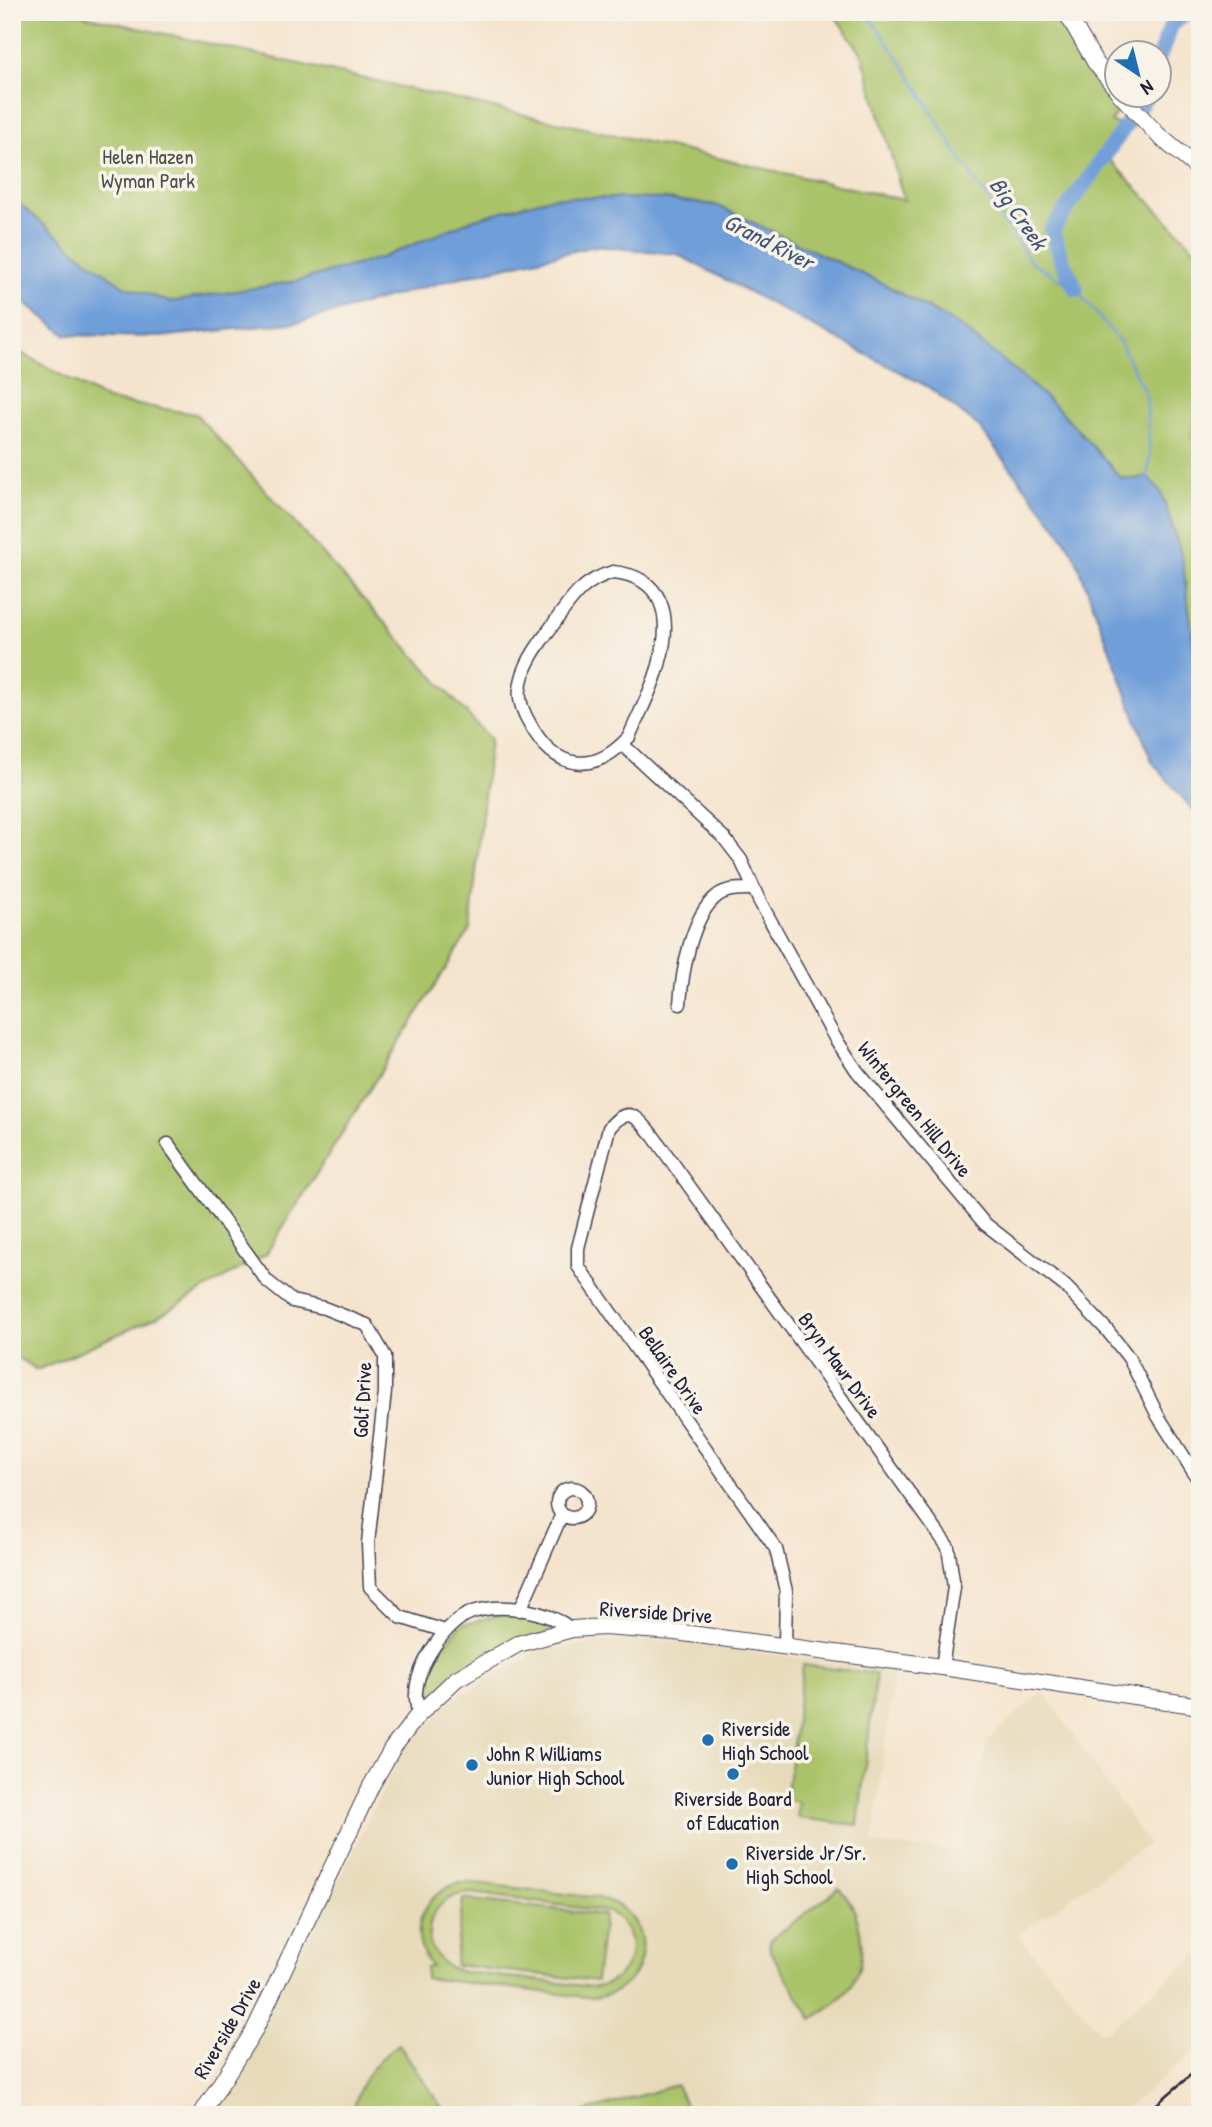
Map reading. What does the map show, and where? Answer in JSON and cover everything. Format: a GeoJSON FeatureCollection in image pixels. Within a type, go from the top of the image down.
{"type":"FeatureCollection","features":[{"type":"Feature","properties":{"kind":"main road"},"geometry":{"type":"LineString","coordinates":[[1066,12],[1104,74]]}},
{"type":"Feature","properties":{"kind":"main road"},"geometry":{"type":"LineString","coordinates":[[1133,108],[1158,135],[1200,170]]}},
{"type":"Feature","properties":{"kind":"main road","name":"Riverside Drive"},"geometry":{"type":"LineString","coordinates":[[201,2115],[255,2029],[371,1786],[392,1749],[418,1715],[456,1679],[518,1644],[572,1629],[604,1627],[675,1632],[942,1667],[1200,1706]]}},
{"type":"Feature","properties":{"kind":"street"},"geometry":{"type":"LineString","coordinates":[[613,572],[631,574],[647,582],[657,593],[662,608],[664,631],[660,661],[629,737],[622,744],[600,759],[588,762],[571,762],[550,753],[527,719],[519,691],[527,662],[574,595],[597,576],[613,572]]}},
{"type":"Feature","properties":{"kind":"street","name":"Wintergreen Hill Drive"},"geometry":{"type":"LineString","coordinates":[[622,744],[724,838],[741,860],[835,1038],[857,1071],[984,1223],[1065,1286],[1107,1330],[1129,1358],[1158,1416],[1200,1482]]}},
{"type":"Feature","properties":{"kind":"street"},"geometry":{"type":"LineString","coordinates":[[680,1004],[685,967],[694,935],[706,908],[718,895],[730,890],[754,889]]}},
{"type":"Feature","properties":{"kind":"street","name":"Bellaire Drive"},"geometry":{"type":"LineString","coordinates":[[625,1114],[609,1128],[578,1248],[578,1266],[776,1549],[786,1591],[785,1647]]}},
{"type":"Feature","properties":{"kind":"street","name":"Bryn Mawr Drive"},"geometry":{"type":"LineString","coordinates":[[625,1114],[639,1119],[654,1137],[948,1547],[954,1587],[942,1667]]}},
{"type":"Feature","properties":{"kind":"street","name":"Golf Drive"},"geometry":{"type":"LineString","coordinates":[[168,1144],[267,1281],[292,1301],[324,1308],[367,1325],[385,1356],[385,1392],[368,1544],[370,1587],[400,1617],[445,1631]]}},
{"type":"Feature","properties":{"kind":"street"},"geometry":{"type":"LineString","coordinates":[[520,1609],[562,1514]]}},
{"type":"Feature","properties":{"kind":"street"},"geometry":{"type":"LineString","coordinates":[[418,1715],[416,1693],[420,1675],[445,1631],[473,1612],[520,1609],[559,1620],[572,1629]]}},
{"type":"Feature","properties":{"kind":"shaded area","name":"Riverside Jr/Sr. High School"},"geometry":{"type":"Polygon","coordinates":[[[639,1637],[894,1670],[873,1844],[962,1852],[988,1740],[1043,1691],[1148,1844],[1017,1935],[1102,2034],[1200,1952],[1200,2047],[1118,2115],[211,2115],[341,1876],[398,1758],[451,1700],[540,1651],[639,1637]]]}},
{"type":"Feature","properties":{"kind":"green space","name":"Helen Hazen Wyman Park"},"geometry":{"type":"Polygon","coordinates":[[[12,12],[68,12],[904,200],[862,54],[832,12],[1054,12],[1061,26],[1104,84],[1104,108],[1119,108],[1111,122],[1121,125],[1103,153],[1200,254],[1200,399],[1191,436],[1200,448],[1200,690],[1176,707],[1004,408],[658,222],[175,308],[12,241],[12,12]]]}},
{"type":"Feature","properties":{"kind":"green space"},"geometry":{"type":"Polygon","coordinates":[[[12,348],[107,400],[196,414],[490,739],[470,930],[266,1254],[155,1318],[37,1370],[12,1354],[12,348]]]}},
{"type":"Feature","properties":{"kind":"green space"},"geometry":{"type":"Polygon","coordinates":[[[500,1615],[535,1619],[553,1629],[425,1702],[433,1658],[461,1625],[500,1615]]]}},
{"type":"Feature","properties":{"kind":"green space"},"geometry":{"type":"Polygon","coordinates":[[[803,1665],[876,1674],[858,1825],[797,1818],[799,1802],[786,1800],[803,1665]]]}},
{"type":"Feature","properties":{"kind":"green space"},"geometry":{"type":"Polygon","coordinates":[[[459,1883],[475,1883],[598,1898],[618,1905],[632,1918],[640,1933],[642,1950],[638,1966],[629,1981],[614,1992],[594,1998],[425,1978],[426,1967],[432,1967],[420,1942],[421,1918],[426,1906],[446,1888],[459,1883]],[[473,1893],[456,1896],[442,1903],[429,1928],[430,1942],[436,1955],[447,1965],[463,1972],[594,1987],[608,1983],[618,1976],[630,1955],[631,1943],[627,1931],[609,1912],[473,1893]]]}},
{"type":"Feature","properties":{"kind":"green space"},"geometry":{"type":"Polygon","coordinates":[[[839,1888],[847,1897],[857,1920],[861,1959],[853,1982],[845,1993],[812,2019],[770,1951],[769,1941],[839,1888]]]}},
{"type":"Feature","properties":{"kind":"green space"},"geometry":{"type":"Polygon","coordinates":[[[463,1899],[604,1915],[596,1981],[455,1965],[463,1899]]]}},
{"type":"Feature","properties":{"kind":"green space"},"geometry":{"type":"Polygon","coordinates":[[[399,2044],[447,2115],[353,2115],[358,2093],[368,2074],[399,2044]]]}},
{"type":"Feature","properties":{"kind":"green space"},"geometry":{"type":"Polygon","coordinates":[[[676,2085],[690,2115],[575,2115],[676,2085]]]}},
{"type":"Feature","properties":{"kind":"water","name":"Grand River"},"geometry":{"type":"Polygon","coordinates":[[[553,197],[665,199],[716,205],[886,285],[957,324],[1061,411],[1121,478],[1147,476],[1161,492],[1182,557],[1200,690],[1200,818],[1152,762],[1074,554],[978,426],[930,388],[677,254],[595,246],[457,278],[300,322],[159,337],[66,335],[12,292],[12,198],[86,259],[124,286],[170,302],[296,281],[381,258],[474,219],[553,197]]]}},
{"type":"Feature","properties":{"kind":"waterway","name":"Big Creek"},"geometry":{"type":"LineString","coordinates":[[866,12],[907,70],[957,153],[1030,261],[1076,289],[1120,342],[1146,395],[1150,456],[1147,479]]}},
{"type":"Feature","properties":{"kind":"waterway"},"geometry":{"type":"LineString","coordinates":[[1166,38],[1172,23],[1188,12]]}},
{"type":"Feature","properties":{"kind":"waterway"},"geometry":{"type":"LineString","coordinates":[[1076,289],[1052,230],[1138,108]]}},
{"type":"Feature","properties":{"kind":"railway"},"geometry":{"type":"LineString","coordinates":[[1144,2115],[1200,2067]]}},
{"type":"Feature","properties":{"kind":"place","name":"Riverside High School"},"geometry":{"type":"Point","coordinates":[708,1740]}},
{"type":"Feature","properties":{"kind":"place","name":"John R Williams Junior High School"},"geometry":{"type":"Point","coordinates":[472,1765]}},
{"type":"Feature","properties":{"kind":"place","name":"Riverside Board of Education"},"geometry":{"type":"Point","coordinates":[733,1774]}},
{"type":"Feature","properties":{"kind":"place","name":"Riverside Jr/Sr. High School"},"geometry":{"type":"Point","coordinates":[732,1864]}}]}
